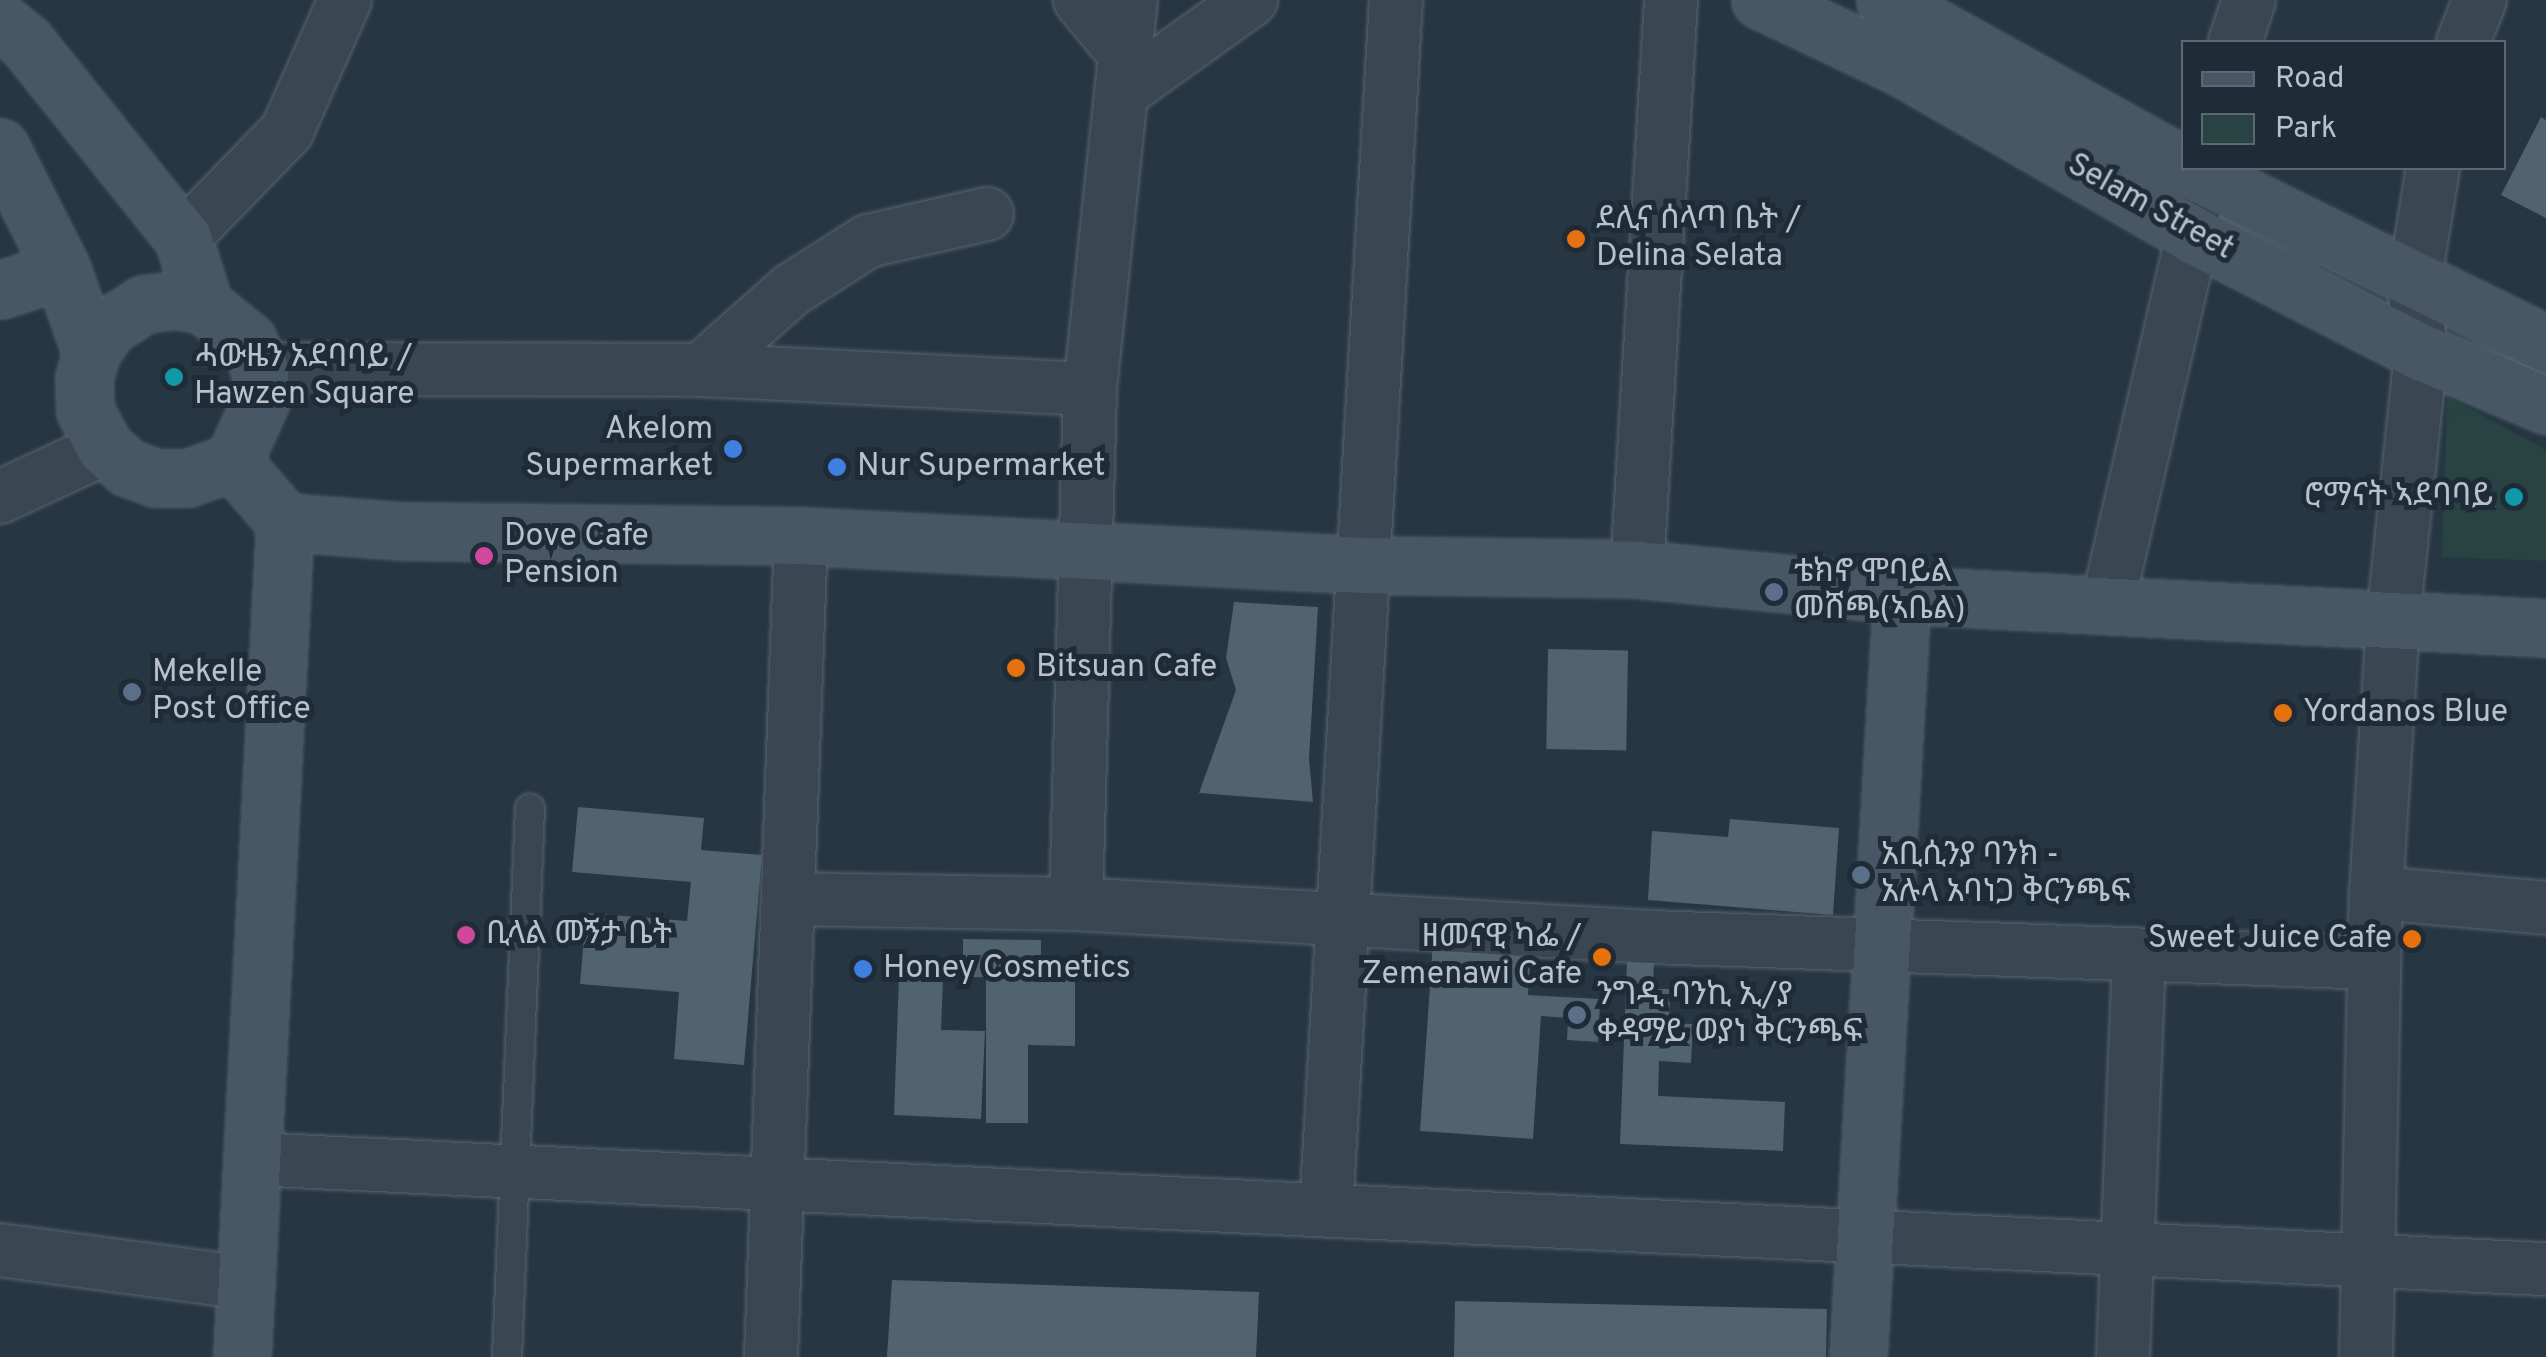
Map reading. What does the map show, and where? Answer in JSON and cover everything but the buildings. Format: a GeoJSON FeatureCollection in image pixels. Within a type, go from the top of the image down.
{"type":"FeatureCollection","features":[{"type":"Feature","properties":{"kind":"street"},"geometry":{"type":"LineString","coordinates":[[183,238],[288,131],[345,0]]}},
{"type":"Feature","properties":{"kind":"street"},"geometry":{"type":"LineString","coordinates":[[1080,0],[1122,73]]}},
{"type":"Feature","properties":{"kind":"street"},"geometry":{"type":"LineString","coordinates":[[1076,904],[1090,389],[1131,0]]}},
{"type":"Feature","properties":{"kind":"street"},"geometry":{"type":"LineString","coordinates":[[1122,73],[1250,0]]}},
{"type":"Feature","properties":{"kind":"street"},"geometry":{"type":"LineString","coordinates":[[1326,1210],[1396,0]]}},
{"type":"Feature","properties":{"kind":"street"},"geometry":{"type":"LineString","coordinates":[[1637,569],[1671,0]]}},
{"type":"Feature","properties":{"kind":"street","name":"Selam Street"},"geometry":{"type":"LineString","coordinates":[[1760,0],[1914,22],[2181,164]]}},
{"type":"Feature","properties":{"kind":"street"},"geometry":{"type":"LineString","coordinates":[[2236,40],[2249,0]]}},
{"type":"Feature","properties":{"kind":"street"},"geometry":{"type":"LineString","coordinates":[[2464,40],[2480,0]]}},
{"type":"Feature","properties":{"kind":"street"},"geometry":{"type":"LineString","coordinates":[[0,20],[25,40],[183,238],[204,305],[248,341],[260,370],[262,400],[233,462],[187,478],[156,478],[128,468],[104,448],[85,410],[91,353],[108,327],[144,304],[204,305]]}},
{"type":"Feature","properties":{"kind":"street","name":"Selam Street"},"geometry":{"type":"LineString","coordinates":[[1914,22],[2193,235],[2421,352],[2546,406]]}},
{"type":"Feature","properties":{"kind":"street"},"geometry":{"type":"LineString","coordinates":[[0,147],[20,278],[91,353]]}},
{"type":"Feature","properties":{"kind":"street"},"geometry":{"type":"LineString","coordinates":[[2108,602],[2193,235],[2189,170]]}},
{"type":"Feature","properties":{"kind":"street","name":"Selam Street"},"geometry":{"type":"LineString","coordinates":[[2193,170],[2414,284],[2546,344]]}},
{"type":"Feature","properties":{"kind":"street"},"geometry":{"type":"LineString","coordinates":[[2366,1357],[2372,1259],[2376,893],[2393,620],[2421,352],[2414,284],[2433,170]]}},
{"type":"Feature","properties":{"kind":"street"},"geometry":{"type":"LineString","coordinates":[[701,370],[791,290],[868,242],[988,214]]}},
{"type":"Feature","properties":{"kind":"street"},"geometry":{"type":"LineString","coordinates":[[260,370],[701,370],[1090,389]]}},
{"type":"Feature","properties":{"kind":"street"},"geometry":{"type":"LineString","coordinates":[[0,498],[104,448]]}},
{"type":"Feature","properties":{"kind":"street"},"geometry":{"type":"LineString","coordinates":[[233,462],[286,522],[417,532],[801,536],[1363,565],[1637,569],[1902,595],[2108,602],[2520,627],[2546,644]]}},
{"type":"Feature","properties":{"kind":"street"},"geometry":{"type":"LineString","coordinates":[[242,1357],[286,522]]}},
{"type":"Feature","properties":{"kind":"street"},"geometry":{"type":"LineString","coordinates":[[772,1357],[801,536]]}},
{"type":"Feature","properties":{"kind":"street"},"geometry":{"type":"LineString","coordinates":[[1858,1357],[1902,595]]}},
{"type":"Feature","properties":{"kind":"street"},"geometry":{"type":"LineString","coordinates":[[2376,893],[2546,908]]}},
{"type":"Feature","properties":{"kind":"street"},"geometry":{"type":"LineString","coordinates":[[788,899],[1076,904],[1342,921],[2139,958],[2374,963]]}},
{"type":"Feature","properties":{"kind":"street"},"geometry":{"type":"LineString","coordinates":[[2123,1357],[2139,958]]}},
{"type":"Feature","properties":{"kind":"street"},"geometry":{"type":"LineString","coordinates":[[253,1159],[2546,1269]]}},
{"type":"Feature","properties":{"kind":"street"},"geometry":{"type":"LineString","coordinates":[[0,1250],[246,1283]]}},
{"type":"Feature","properties":{"kind":"lane"},"geometry":{"type":"LineString","coordinates":[[507,1357],[530,808]]}},
{"type":"Feature","properties":{"kind":"green space"},"geometry":{"type":"Polygon","coordinates":[[[2447,396],[2546,450],[2546,561],[2442,557],[2447,396]]]}},
{"type":"Feature","properties":{"kind":"place","name":"ደሊና ሰላጣ ቤት / Delina Selata"},"geometry":{"type":"Point","coordinates":[1576,239]}},
{"type":"Feature","properties":{"kind":"place","name":"ሓውዜን አደባባይ / Hawzen Square"},"geometry":{"type":"Point","coordinates":[174,377]}},
{"type":"Feature","properties":{"kind":"place","name":"Akelom Supermarket"},"geometry":{"type":"Point","coordinates":[733,449]}},
{"type":"Feature","properties":{"kind":"place","name":"Nur Supermarket"},"geometry":{"type":"Point","coordinates":[837,467]}},
{"type":"Feature","properties":{"kind":"place","name":"ሮማናት ኣደባባይ"},"geometry":{"type":"Point","coordinates":[2514,497]}},
{"type":"Feature","properties":{"kind":"place","name":"Dove Cafe Pension"},"geometry":{"type":"Point","coordinates":[484,556]}},
{"type":"Feature","properties":{"kind":"place","name":"ቴክኖ ሞባይል መሸጫ(ኣቤል)"},"geometry":{"type":"Point","coordinates":[1774,592]}},
{"type":"Feature","properties":{"kind":"place","name":"Bitsuan Cafe"},"geometry":{"type":"Point","coordinates":[1016,668]}},
{"type":"Feature","properties":{"kind":"place","name":"Mekelle Post Office"},"geometry":{"type":"Point","coordinates":[132,692]}},
{"type":"Feature","properties":{"kind":"place","name":"Yordanos Blue"},"geometry":{"type":"Point","coordinates":[2283,713]}},
{"type":"Feature","properties":{"kind":"place","name":"አቢሲንያ ባንክ - አሉላ አባነጋ ቅርንጫፍ"},"geometry":{"type":"Point","coordinates":[1861,875]}},
{"type":"Feature","properties":{"kind":"place","name":"ቢላል መኝታ ቤት"},"geometry":{"type":"Point","coordinates":[466,935]}},
{"type":"Feature","properties":{"kind":"place","name":"Sweet Juice Cafe"},"geometry":{"type":"Point","coordinates":[2412,939]}},
{"type":"Feature","properties":{"kind":"place","name":"ዘመናዊ ካፌ / Zemenawi Cafe"},"geometry":{"type":"Point","coordinates":[1602,957]}},
{"type":"Feature","properties":{"kind":"place","name":"Honey Cosmetics"},"geometry":{"type":"Point","coordinates":[863,969]}},
{"type":"Feature","properties":{"kind":"place","name":"ንግዲ ባንኪ ኢ/ያ ቀዳማይ ወያነ ቅርንጫፍ"},"geometry":{"type":"Point","coordinates":[1577,1015]}}]}
